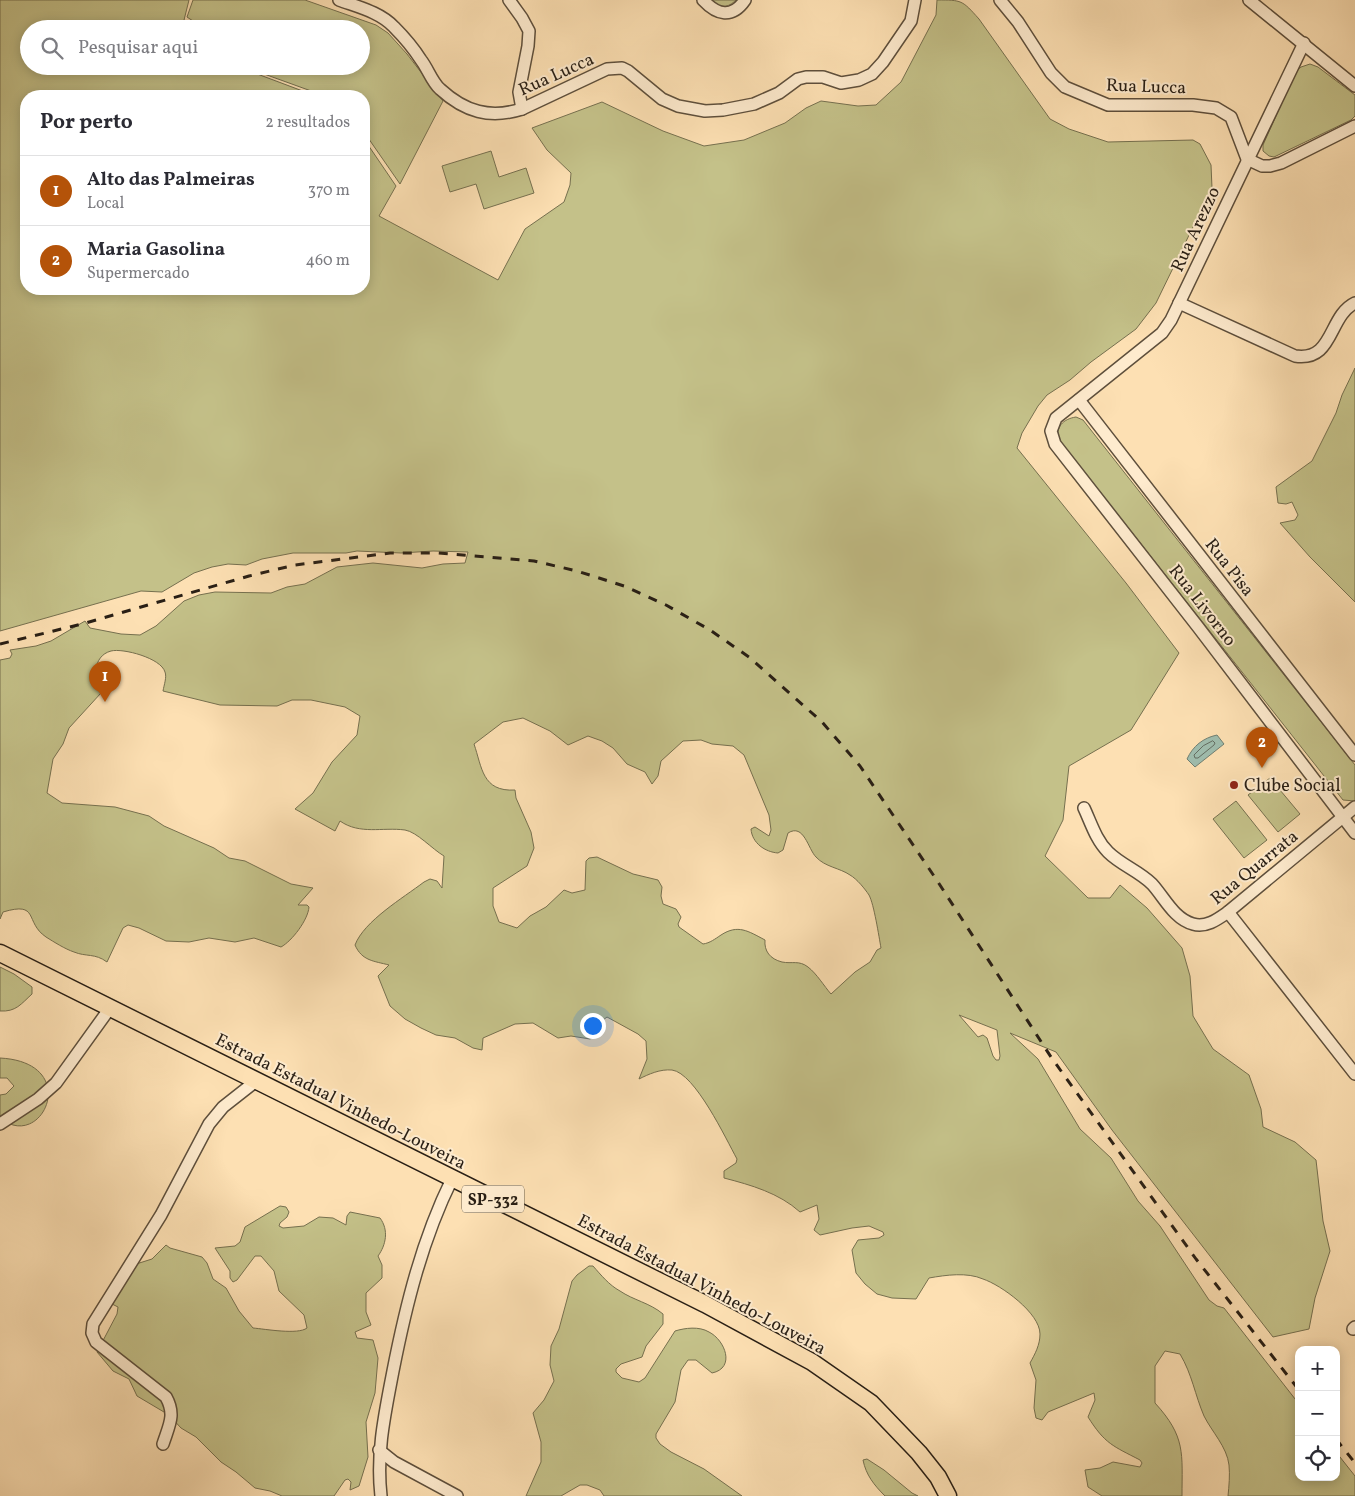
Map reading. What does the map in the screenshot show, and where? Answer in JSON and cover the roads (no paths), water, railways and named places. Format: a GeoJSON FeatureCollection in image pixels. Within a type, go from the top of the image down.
{"type":"FeatureCollection","features":[{"type":"Feature","properties":{"kind":"main road","name":"Estrada Estadual Vinhedo-Louveira"},"geometry":{"type":"LineString","coordinates":[[0,953],[704,1304],[812,1362],[871,1403],[895,1427],[938,1477],[948,1496]]}},
{"type":"Feature","properties":{"kind":"street","name":"Rua Lucca"},"geometry":{"type":"LineString","coordinates":[[339,0],[372,11],[393,26],[421,59],[439,88],[465,107],[489,114],[507,113],[522,109],[607,69],[622,68],[662,99],[678,106],[704,111],[723,110],[754,104],[779,93],[798,79],[806,77],[823,77],[841,83],[859,80],[872,74],[883,62],[911,21],[915,0]]}},
{"type":"Feature","properties":{"kind":"street"},"geometry":{"type":"LineString","coordinates":[[508,0],[529,31],[519,92],[522,109]]}},
{"type":"Feature","properties":{"kind":"street"},"geometry":{"type":"LineString","coordinates":[[703,0],[712,10],[720,13],[734,11],[743,3]]}},
{"type":"Feature","properties":{"kind":"street","name":"Rua Lucca"},"geometry":{"type":"LineString","coordinates":[[1000,0],[1018,22],[1052,73],[1066,87],[1108,105],[1193,105],[1216,108],[1231,117],[1247,159]]}},
{"type":"Feature","properties":{"kind":"street"},"geometry":{"type":"LineString","coordinates":[[1249,0],[1355,86]]}},
{"type":"Feature","properties":{"kind":"street","name":"Rua Arezzo"},"geometry":{"type":"LineString","coordinates":[[1079,400],[1162,332],[1171,320],[1304,43]]}},
{"type":"Feature","properties":{"kind":"street"},"geometry":{"type":"LineString","coordinates":[[1247,159],[1262,166],[1270,166],[1355,126]]}},
{"type":"Feature","properties":{"kind":"street"},"geometry":{"type":"LineString","coordinates":[[1179,303],[1303,358],[1318,352],[1324,346],[1343,314],[1355,303]]}},
{"type":"Feature","properties":{"kind":"street","name":"Rua Pisa"},"geometry":{"type":"LineString","coordinates":[[1079,400],[1355,755]]}},
{"type":"Feature","properties":{"kind":"street","name":"Rua Livorno"},"geometry":{"type":"LineString","coordinates":[[1079,400],[1056,418],[1052,431],[1055,444],[1355,833]]}},
{"type":"Feature","properties":{"kind":"street","name":"Rua Quarrata"},"geometry":{"type":"LineString","coordinates":[[1084,808],[1108,853],[1141,875],[1183,920],[1201,925],[1210,923],[1228,912],[1355,807]]}},
{"type":"Feature","properties":{"kind":"street"},"geometry":{"type":"LineString","coordinates":[[1228,912],[1355,1074]]}},
{"type":"Feature","properties":{"kind":"street"},"geometry":{"type":"LineString","coordinates":[[0,1124],[38,1099],[56,1084],[110,1008]]}},
{"type":"Feature","properties":{"kind":"street"},"geometry":{"type":"LineString","coordinates":[[163,1444],[172,1414],[166,1397],[96,1342],[92,1333],[93,1324],[161,1215],[209,1124],[223,1107],[256,1081]]}},
{"type":"Feature","properties":{"kind":"street"},"geometry":{"type":"LineString","coordinates":[[381,1496],[378,1471],[382,1426],[408,1299],[429,1230],[452,1179]]}},
{"type":"Feature","properties":{"kind":"street"},"geometry":{"type":"LineString","coordinates":[[379,1450],[394,1462],[457,1496]]}},
{"type":"Feature","properties":{"kind":"water"},"geometry":{"type":"Polygon","coordinates":[[[1217,735],[1224,744],[1195,767],[1187,759],[1192,750],[1203,740],[1217,735]]]}},
{"type":"Feature","properties":{"kind":"railway"},"geometry":{"type":"LineString","coordinates":[[0,644],[82,624],[249,576],[295,565],[390,553],[438,553],[534,561],[577,571],[624,586],[666,605],[710,630],[749,657],[822,722],[860,766],[938,882],[1051,1057],[1196,1259],[1295,1385]]}},
{"type":"Feature","properties":{"kind":"railway"},"geometry":{"type":"LineString","coordinates":[[1340,1444],[1355,1463]]}},
{"type":"Feature","properties":{"kind":"place","name":"Alto das Palmeiras"},"geometry":{"type":"Point","coordinates":[105,702]}},
{"type":"Feature","properties":{"kind":"place","name":"Maria Gasolina"},"geometry":{"type":"Point","coordinates":[1262,768]}},
{"type":"Feature","properties":{"kind":"place","name":"Clube Social"},"geometry":{"type":"Point","coordinates":[1234,785]}}]}
